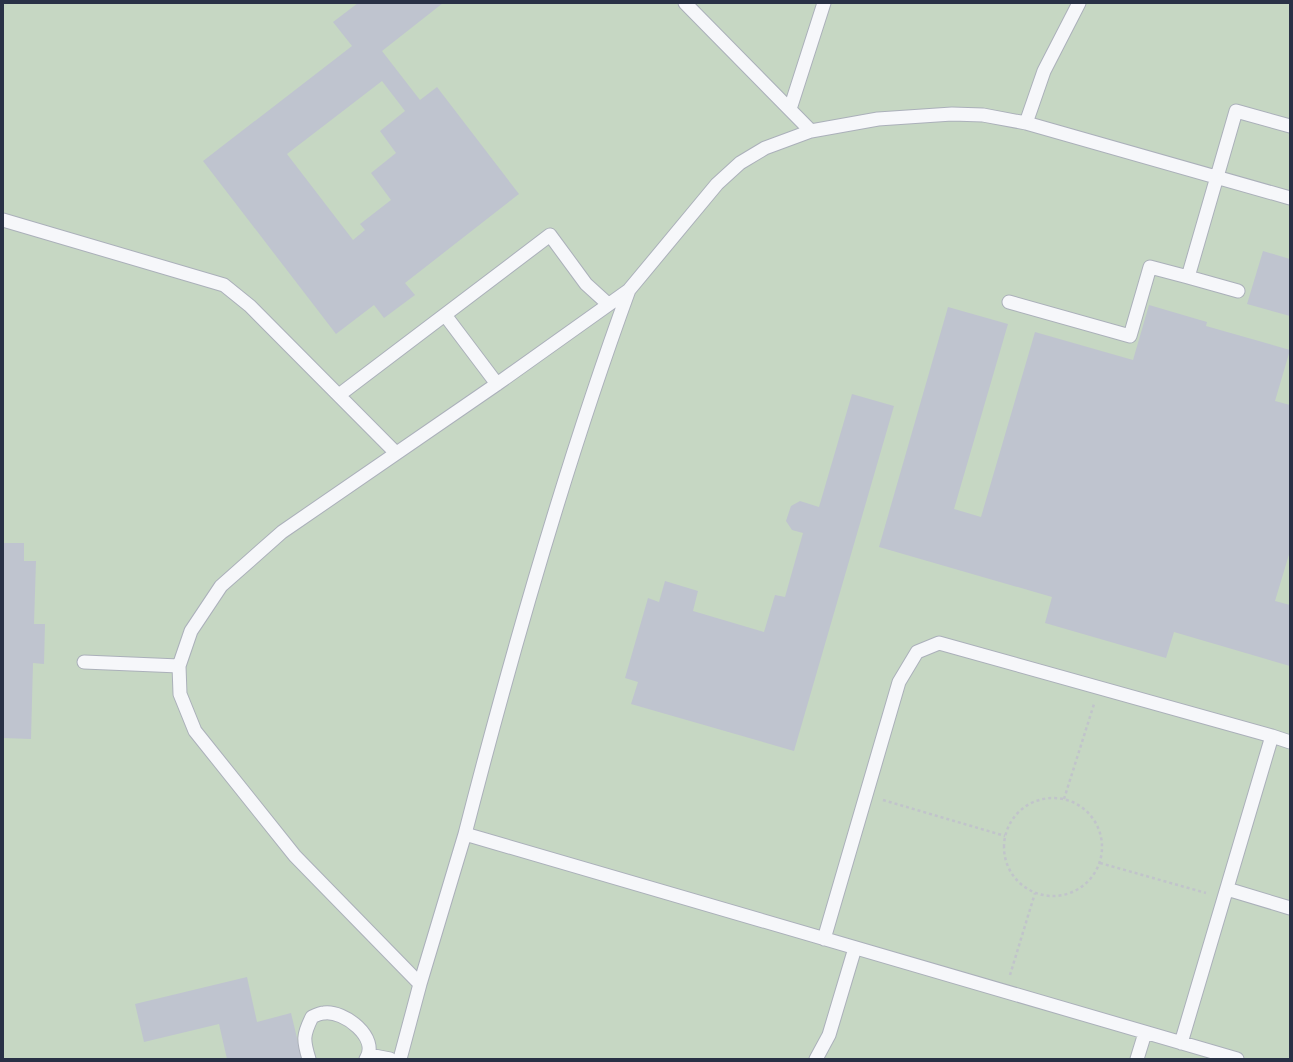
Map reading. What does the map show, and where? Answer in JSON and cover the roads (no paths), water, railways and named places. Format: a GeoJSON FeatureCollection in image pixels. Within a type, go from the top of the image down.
{"type":"FeatureCollection","features":[{"type":"Feature","properties":{"kind":"lane"},"geometry":{"type":"LineString","coordinates":[[685,3],[811,131]]}},
{"type":"Feature","properties":{"kind":"lane"},"geometry":{"type":"LineString","coordinates":[[790,110],[824,3]]}},
{"type":"Feature","properties":{"kind":"lane"},"geometry":{"type":"LineString","coordinates":[[1026,122],[1044,71],[1079,3]]}},
{"type":"Feature","properties":{"kind":"lane"},"geometry":{"type":"LineString","coordinates":[[1188,277],[1236,111],[1290,126]]}},
{"type":"Feature","properties":{"kind":"lane"},"geometry":{"type":"LineString","coordinates":[[420,984],[295,856],[195,732],[180,694],[179,666],[191,631],[221,586],[282,532],[498,384],[629,290],[718,184],[740,163],[765,148],[811,131],[878,119],[952,114],[983,115],[1026,122],[1290,198]]}},
{"type":"Feature","properties":{"kind":"lane"},"geometry":{"type":"LineString","coordinates":[[3,220],[224,284],[250,306],[396,454]]}},
{"type":"Feature","properties":{"kind":"lane"},"geometry":{"type":"LineString","coordinates":[[339,395],[550,236],[586,284],[608,304]]}},
{"type":"Feature","properties":{"kind":"lane"},"geometry":{"type":"LineString","coordinates":[[1009,302],[1130,336],[1150,267],[1238,291]]}},
{"type":"Feature","properties":{"kind":"lane"},"geometry":{"type":"LineString","coordinates":[[400,1059],[420,984],[465,834],[501,694],[554,516],[606,353],[629,290]]}},
{"type":"Feature","properties":{"kind":"lane"},"geometry":{"type":"LineString","coordinates":[[445,315],[498,384]]}},
{"type":"Feature","properties":{"kind":"lane"},"geometry":{"type":"LineString","coordinates":[[824,939],[899,682],[917,652],[939,643],[1290,742]]}},
{"type":"Feature","properties":{"kind":"lane"},"geometry":{"type":"LineString","coordinates":[[84,662],[179,666]]}},
{"type":"Feature","properties":{"kind":"lane"},"geometry":{"type":"LineString","coordinates":[[1181,1044],[1272,736]]}},
{"type":"Feature","properties":{"kind":"lane"},"geometry":{"type":"LineString","coordinates":[[465,834],[1005,993],[1238,1059]]}},
{"type":"Feature","properties":{"kind":"lane"},"geometry":{"type":"LineString","coordinates":[[1225,894],[1290,908]]}},
{"type":"Feature","properties":{"kind":"lane"},"geometry":{"type":"LineString","coordinates":[[816,1059],[829,1035],[855,948]]}},
{"type":"Feature","properties":{"kind":"lane"},"geometry":{"type":"LineString","coordinates":[[309,1059],[303,1042],[306,1030],[312,1017],[325,1012],[346,1017],[360,1028],[368,1043],[368,1057],[390,1059]]}},
{"type":"Feature","properties":{"kind":"lane"},"geometry":{"type":"LineString","coordinates":[[1137,1059],[1145,1033]]}}]}
